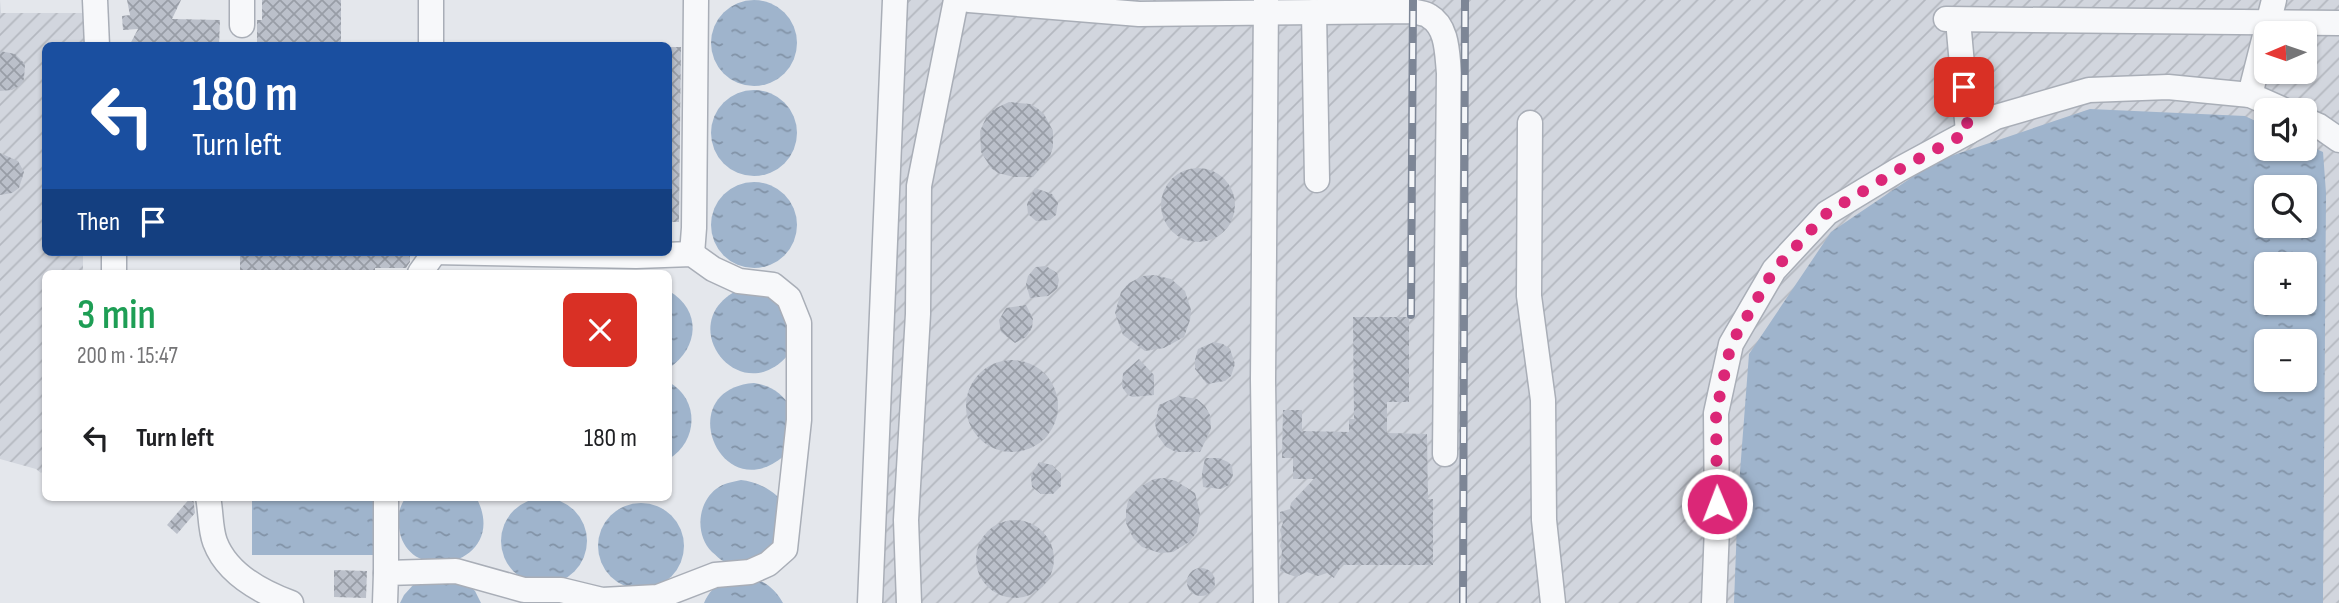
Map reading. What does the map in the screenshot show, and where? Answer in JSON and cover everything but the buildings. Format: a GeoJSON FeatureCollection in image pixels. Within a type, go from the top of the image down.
{"type":"FeatureCollection","features":[{"type":"Feature","properties":{"kind":"lane"},"geometry":{"type":"LineString","coordinates":[[95,0],[97,42]]}},
{"type":"Feature","properties":{"kind":"lane"},"geometry":{"type":"LineString","coordinates":[[242,0],[242,25]]}},
{"type":"Feature","properties":{"kind":"lane"},"geometry":{"type":"LineString","coordinates":[[430,0],[431,42]]}},
{"type":"Feature","properties":{"kind":"lane"},"geometry":{"type":"LineString","coordinates":[[692,254],[695,228],[696,0]]}},
{"type":"Feature","properties":{"kind":"lane"},"geometry":{"type":"LineString","coordinates":[[870,603],[895,0]]}},
{"type":"Feature","properties":{"kind":"lane"},"geometry":{"type":"LineString","coordinates":[[909,603],[906,520],[918,314],[919,186],[956,0]]}},
{"type":"Feature","properties":{"kind":"lane"},"geometry":{"type":"LineString","coordinates":[[969,0],[1139,14],[1266,6],[1314,12],[1413,11],[1429,15],[1438,25],[1446,42],[1449,73],[1445,454]]}},
{"type":"Feature","properties":{"kind":"lane"},"geometry":{"type":"LineString","coordinates":[[1266,6],[1263,380],[1266,603]]}},
{"type":"Feature","properties":{"kind":"lane"},"geometry":{"type":"LineString","coordinates":[[2250,95],[2271,11]]}},
{"type":"Feature","properties":{"kind":"lane"},"geometry":{"type":"LineString","coordinates":[[1968,132],[1952,20],[2271,11],[2339,23]]}},
{"type":"Feature","properties":{"kind":"lane"},"geometry":{"type":"LineString","coordinates":[[1314,12],[1317,180]]}},
{"type":"Feature","properties":{"kind":"lane"},"geometry":{"type":"LineString","coordinates":[[1714,603],[1717,527],[1716,413],[1731,344],[1774,270],[1827,213],[1898,170],[1996,117],[2089,90],[2168,87],[2250,95],[2257,98]]}},
{"type":"Feature","properties":{"kind":"lane"},"geometry":{"type":"LineString","coordinates":[[1530,123],[1529,296],[1543,400],[1544,520],[1553,603]]}},
{"type":"Feature","properties":{"kind":"lane"},"geometry":{"type":"LineString","coordinates":[[2317,125],[2339,140]]}},
{"type":"Feature","properties":{"kind":"lane"},"geometry":{"type":"LineString","coordinates":[[386,573],[456,571],[524,590],[561,590],[603,600],[658,597],[716,575],[750,572],[768,564],[785,549],[799,419],[799,323],[789,298],[773,285],[739,281],[692,254],[672,255]]}},
{"type":"Feature","properties":{"kind":"lane"},"geometry":{"type":"LineString","coordinates":[[209,501],[214,541],[227,563],[247,582],[291,603]]}},
{"type":"Feature","properties":{"kind":"lane"},"geometry":{"type":"LineString","coordinates":[[385,603],[386,501]]}},
{"type":"Feature","properties":{"kind":"shaded area"},"geometry":{"type":"Polygon","coordinates":[[[0,0],[1,13],[84,13],[84,42],[42,42],[42,256],[83,256],[83,270],[42,270],[42,472],[0,459],[0,0]]]}},
{"type":"Feature","properties":{"kind":"shaded area"},"geometry":{"type":"Polygon","coordinates":[[[908,0],[2339,0],[2339,603],[879,603],[908,0]]]}},
{"type":"Feature","properties":{"kind":"water"},"geometry":{"type":"Polygon","coordinates":[[[754,0],[778,7],[790,19],[797,43],[790,67],[778,79],[754,86],[730,79],[718,67],[711,43],[718,19],[730,7],[754,0]]]}},
{"type":"Feature","properties":{"kind":"water"},"geometry":{"type":"Polygon","coordinates":[[[754,90],[771,93],[785,102],[794,116],[797,133],[794,150],[785,164],[771,173],[754,176],[737,173],[723,164],[714,150],[711,133],[714,116],[723,102],[737,93],[754,90]]]}},
{"type":"Feature","properties":{"kind":"water"},"geometry":{"type":"Polygon","coordinates":[[[2090,109],[2245,116],[2254,120],[2254,161],[2317,161],[2317,149],[2323,152],[2326,193],[2323,603],[1734,603],[1738,498],[1749,354],[1831,232],[1936,161],[2090,109]]]}},
{"type":"Feature","properties":{"kind":"water"},"geometry":{"type":"Polygon","coordinates":[[[754,182],[778,189],[790,201],[797,225],[790,249],[778,261],[754,268],[730,261],[718,249],[711,225],[718,201],[730,189],[754,182]]]}},
{"type":"Feature","properties":{"kind":"water"},"geometry":{"type":"Polygon","coordinates":[[[745,287],[787,303],[788,355],[769,370],[749,373],[732,367],[719,354],[711,337],[712,318],[722,301],[745,287]]]}},
{"type":"Feature","properties":{"kind":"water"},"geometry":{"type":"Polygon","coordinates":[[[672,293],[687,308],[693,329],[691,340],[679,360],[672,366],[672,293]]]}},
{"type":"Feature","properties":{"kind":"water"},"geometry":{"type":"Polygon","coordinates":[[[754,383],[776,391],[792,409],[784,456],[761,469],[741,468],[724,458],[714,442],[710,423],[715,405],[729,390],[754,383]]]}},
{"type":"Feature","properties":{"kind":"water"},"geometry":{"type":"Polygon","coordinates":[[[672,384],[686,399],[692,420],[686,442],[672,457],[672,384]]]}},
{"type":"Feature","properties":{"kind":"water"},"geometry":{"type":"Polygon","coordinates":[[[741,480],[773,492],[784,505],[785,522],[768,558],[730,563],[720,559],[707,545],[701,529],[702,511],[716,489],[741,480]]]}},
{"type":"Feature","properties":{"kind":"water"},"geometry":{"type":"Polygon","coordinates":[[[252,501],[381,501],[380,555],[252,555],[252,501]]]}},
{"type":"Feature","properties":{"kind":"water"},"geometry":{"type":"Polygon","coordinates":[[[404,501],[477,501],[483,520],[480,539],[470,552],[454,560],[436,563],[419,558],[406,547],[399,528],[404,501]]]}},
{"type":"Feature","properties":{"kind":"water"},"geometry":{"type":"Polygon","coordinates":[[[531,501],[557,501],[568,506],[579,517],[586,533],[586,549],[579,565],[568,576],[552,583],[536,583],[520,576],[509,565],[502,549],[502,533],[509,517],[520,506],[531,501]]]}},
{"type":"Feature","properties":{"kind":"water"},"geometry":{"type":"Polygon","coordinates":[[[641,503],[665,510],[677,522],[684,546],[677,570],[665,582],[641,589],[617,582],[605,570],[598,546],[605,522],[617,510],[641,503]]]}},
{"type":"Feature","properties":{"kind":"water"},"geometry":{"type":"Polygon","coordinates":[[[752,577],[770,587],[783,603],[704,603],[718,585],[730,580],[752,577]]]}},
{"type":"Feature","properties":{"kind":"water"},"geometry":{"type":"Polygon","coordinates":[[[464,581],[475,591],[481,603],[400,603],[414,584],[464,581]]]}},
{"type":"Feature","properties":{"kind":"railway"},"geometry":{"type":"LineString","coordinates":[[1411,315],[1413,0]]}},
{"type":"Feature","properties":{"kind":"railway"},"geometry":{"type":"LineString","coordinates":[[1463,603],[1465,0]]}},
{"type":"Feature","properties":{"kind":"route"},"geometry":{"type":"LineString","coordinates":[[1717,504],[1716,413],[1731,344],[1774,270],[1827,213],[1968,132],[1964,87]]}}]}
